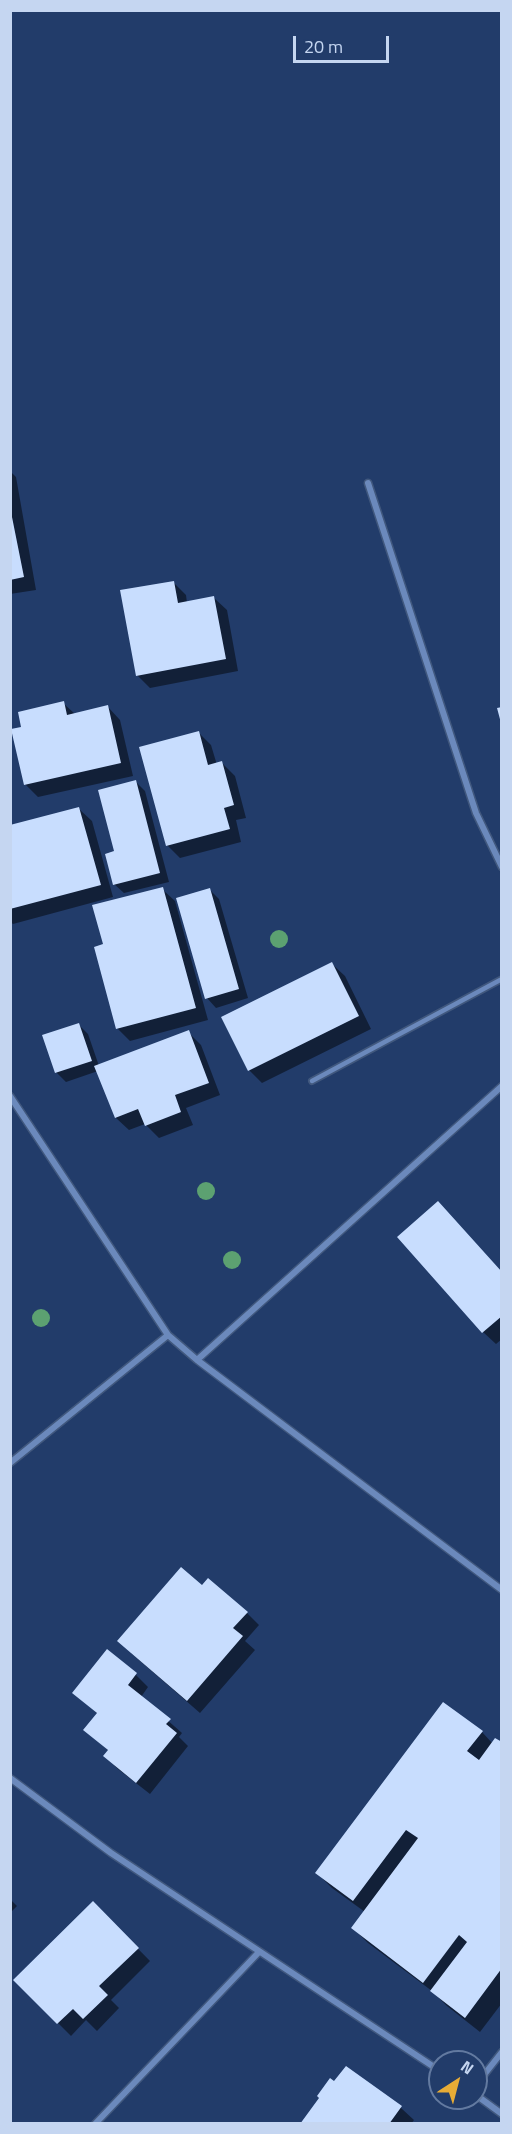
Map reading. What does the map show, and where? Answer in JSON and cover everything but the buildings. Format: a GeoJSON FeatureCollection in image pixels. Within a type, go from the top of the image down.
{"type":"FeatureCollection","features":[{"type":"Feature","properties":{"kind":"street"},"geometry":{"type":"LineString","coordinates":[[368,483],[476,813],[501,867]]}},
{"type":"Feature","properties":{"kind":"street"},"geometry":{"type":"LineString","coordinates":[[197,1360],[501,1086]]}},
{"type":"Feature","properties":{"kind":"street"},"geometry":{"type":"LineString","coordinates":[[10,1096],[168,1335],[197,1360],[501,1590]]}},
{"type":"Feature","properties":{"kind":"street"},"geometry":{"type":"LineString","coordinates":[[10,1463],[168,1335]]}},
{"type":"Feature","properties":{"kind":"street"},"geometry":{"type":"LineString","coordinates":[[10,1778],[111,1853],[428,2063]]}},
{"type":"Feature","properties":{"kind":"street"},"geometry":{"type":"LineString","coordinates":[[96,2124],[259,1952]]}},
{"type":"Feature","properties":{"kind":"street"},"geometry":{"type":"LineString","coordinates":[[488,2069],[501,2052]]}},
{"type":"Feature","properties":{"kind":"street"},"geometry":{"type":"LineString","coordinates":[[488,2104],[501,2114]]}},
{"type":"Feature","properties":{"kind":"lane"},"geometry":{"type":"LineString","coordinates":[[312,1081],[501,979]]}}]}
